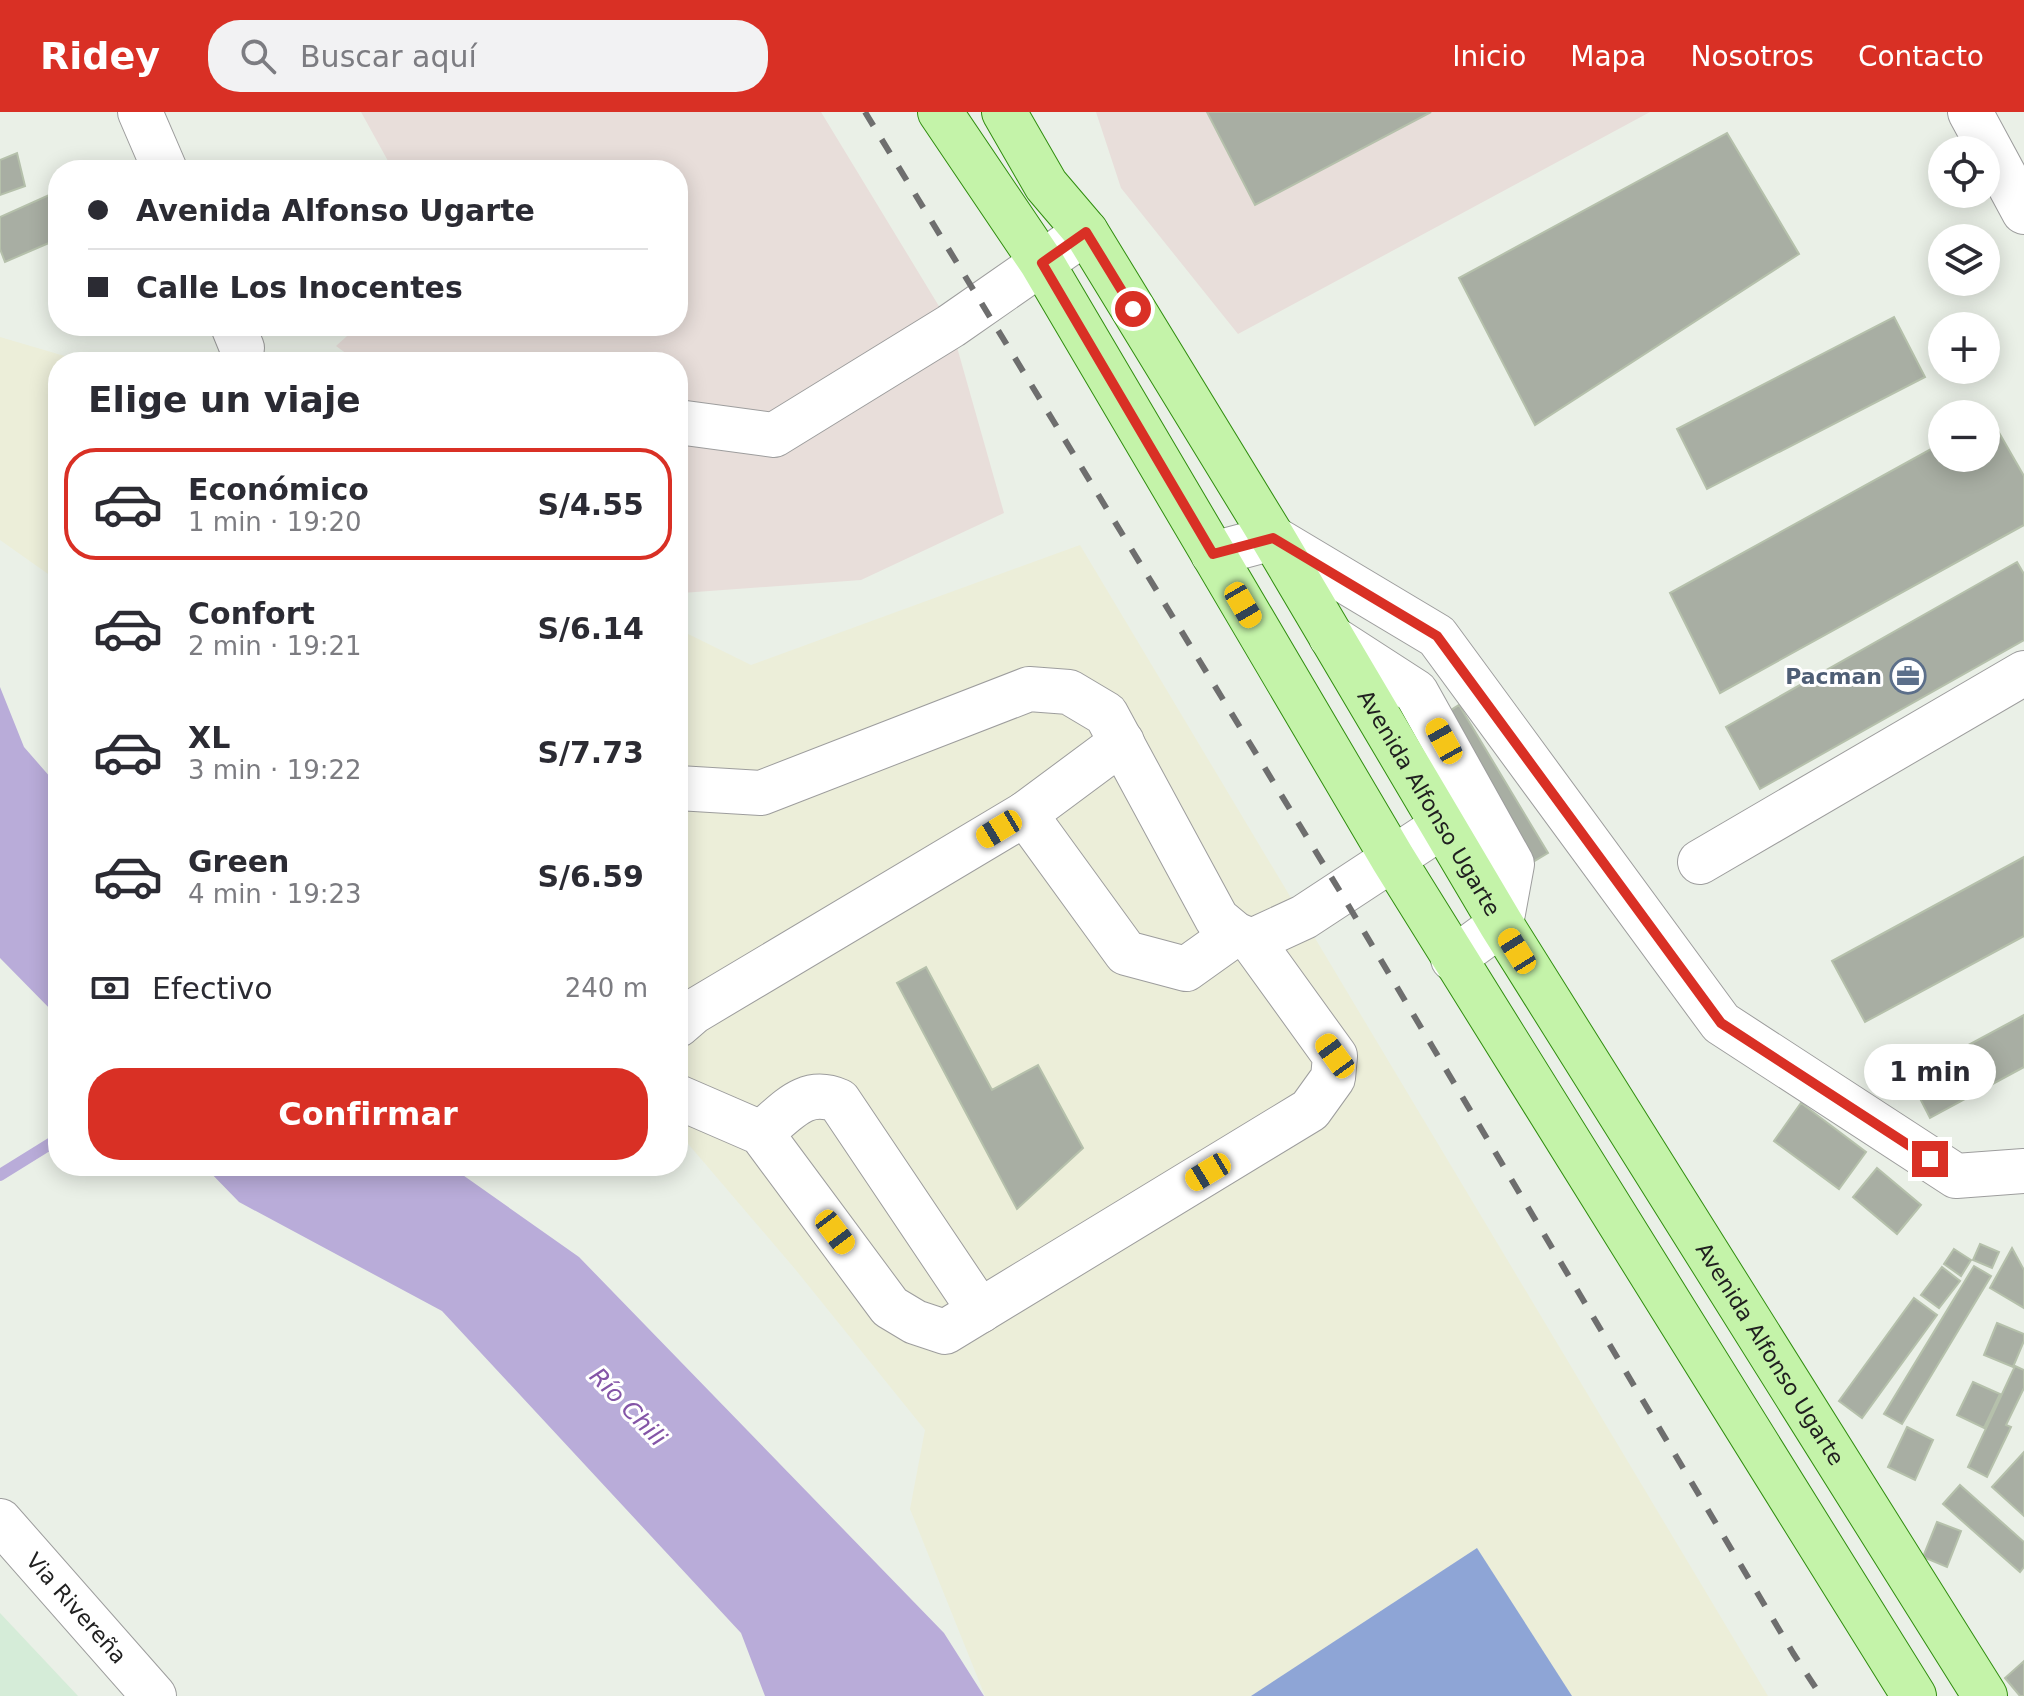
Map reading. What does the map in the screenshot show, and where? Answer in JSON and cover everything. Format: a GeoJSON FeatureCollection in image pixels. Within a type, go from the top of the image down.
{"type":"FeatureCollection","features":[{"type":"Feature","properties":{"kind":"main road"},"geometry":{"type":"LineString","coordinates":[[940,112],[1042,263],[1453,959],[1914,1696]]}},
{"type":"Feature","properties":{"kind":"main road","name":"Avenida Alfonso Ugarte"},"geometry":{"type":"LineString","coordinates":[[1004,112],[1046,185],[1086,232],[1273,538],[1441,827],[1985,1696]]}},
{"type":"Feature","properties":{"kind":"main road"},"geometry":{"type":"LineString","coordinates":[[1036,112],[1046,185]]}},
{"type":"Feature","properties":{"kind":"street"},"geometry":{"type":"LineString","coordinates":[[140,112],[161,160]]}},
{"type":"Feature","properties":{"kind":"street"},"geometry":{"type":"LineString","coordinates":[[1970,112],[2024,212]]}},
{"type":"Feature","properties":{"kind":"street"},"geometry":{"type":"LineString","coordinates":[[688,423],[774,435],[951,326],[1086,232]]}},
{"type":"Feature","properties":{"kind":"street"},"geometry":{"type":"LineString","coordinates":[[1213,554],[1273,538],[1437,636],[1721,1023],[1956,1176],[2024,1171]]}},
{"type":"Feature","properties":{"kind":"street"},"geometry":{"type":"LineString","coordinates":[[1331,637],[1416,692],[1512,864],[1501,924],[1453,959]]}},
{"type":"Feature","properties":{"kind":"street"},"geometry":{"type":"LineString","coordinates":[[1700,862],[2024,673]]}},
{"type":"Feature","properties":{"kind":"street"},"geometry":{"type":"LineString","coordinates":[[688,789],[761,793],[1029,689],[1069,692],[1106,714],[1217,919],[1243,937],[1335,1056],[1333,1078],[1310,1110],[945,1332],[915,1322],[890,1307],[761,1133],[688,1101]]}},
{"type":"Feature","properties":{"kind":"street"},"geometry":{"type":"LineString","coordinates":[[688,1016],[1025,814],[1122,742]]}},
{"type":"Feature","properties":{"kind":"street"},"geometry":{"type":"LineString","coordinates":[[1025,814],[1126,953],[1186,969],[1243,937],[1304,917],[1441,827]]}},
{"type":"Feature","properties":{"kind":"street"},"geometry":{"type":"LineString","coordinates":[[761,1133],[810,1095],[825,1095],[839,1101],[980,1311]]}},
{"type":"Feature","properties":{"kind":"street","name":"Via Rivereña"},"geometry":{"type":"LineString","coordinates":[[0,1521],[154,1696]]}},
{"type":"Feature","properties":{"kind":"shaded area"},"geometry":{"type":"Polygon","coordinates":[[[361,112],[821,112],[951,326],[1004,513],[861,580],[688,593],[688,352],[344,352],[336,346],[347,336],[688,336],[688,160],[387,160],[361,112]]]}},
{"type":"Feature","properties":{"kind":"shaded area"},"geometry":{"type":"Polygon","coordinates":[[[1096,112],[1650,112],[1238,334],[1121,188],[1096,112]]]}},
{"type":"Feature","properties":{"kind":"shaded area"},"geometry":{"type":"Polygon","coordinates":[[[0,337],[51,352],[48,352],[48,574],[0,540],[0,337]]]}},
{"type":"Feature","properties":{"kind":"shaded area"},"geometry":{"type":"Polygon","coordinates":[[[1080,545],[1768,1696],[985,1696],[910,1509],[925,1430],[795,1269],[688,1144],[688,634],[751,665],[1080,545]]]}},
{"type":"Feature","properties":{"kind":"shaded area"},"geometry":{"type":"Polygon","coordinates":[[[1477,1548],[1572,1696],[1251,1696],[1477,1548]]]}},
{"type":"Feature","properties":{"kind":"shaded area"},"geometry":{"type":"Polygon","coordinates":[[[0,1613],[78,1696],[0,1696],[0,1613]]]}},
{"type":"Feature","properties":{"kind":"water"},"geometry":{"type":"Polygon","coordinates":[[[0,687],[24,747],[48,775],[48,1007],[0,958],[0,687]]]}},
{"type":"Feature","properties":{"kind":"water","name":"Río Chili"},"geometry":{"type":"Polygon","coordinates":[[[214,1176],[464,1176],[579,1257],[944,1633],[984,1696],[765,1696],[741,1633],[442,1311],[239,1202],[214,1176]]]}},
{"type":"Feature","properties":{"kind":"building"},"geometry":{"type":"Polygon","coordinates":[[[1207,112],[1431,112],[1255,205],[1207,112]]]}},
{"type":"Feature","properties":{"kind":"building"},"geometry":{"type":"Polygon","coordinates":[[[1727,133],[1799,254],[1535,425],[1459,278],[1727,133]]]}},
{"type":"Feature","properties":{"kind":"building"},"geometry":{"type":"Polygon","coordinates":[[[17,153],[25,186],[0,195],[0,160],[17,153]]]}},
{"type":"Feature","properties":{"kind":"building"},"geometry":{"type":"Polygon","coordinates":[[[48,195],[48,243],[5,262],[0,249],[0,217],[48,195]]]}},
{"type":"Feature","properties":{"kind":"building"},"geometry":{"type":"Polygon","coordinates":[[[1894,317],[1925,377],[1707,489],[1677,429],[1894,317]]]}},
{"type":"Feature","properties":{"kind":"building"},"geometry":{"type":"Polygon","coordinates":[[[2000,434],[2024,476],[2024,525],[1720,693],[1670,593],[1928,451],[1928,472],[2000,472],[2000,434]]]}},
{"type":"Feature","properties":{"kind":"building"},"geometry":{"type":"Polygon","coordinates":[[[2017,562],[2024,574],[2024,640],[1760,789],[1726,727],[2017,562]]]}},
{"type":"Feature","properties":{"kind":"building"},"geometry":{"type":"Polygon","coordinates":[[[1459,705],[1548,853],[1511,875],[1424,727],[1459,705]]]}},
{"type":"Feature","properties":{"kind":"building"},"geometry":{"type":"Polygon","coordinates":[[[2024,857],[2024,936],[1865,1022],[1832,961],[2024,857]]]}},
{"type":"Feature","properties":{"kind":"building"},"geometry":{"type":"Polygon","coordinates":[[[926,967],[992,1090],[1038,1065],[1083,1148],[1017,1209],[897,983],[926,967]]]}},
{"type":"Feature","properties":{"kind":"building"},"geometry":{"type":"Polygon","coordinates":[[[2024,1015],[2024,1067],[1930,1118],[1909,1077],[2024,1015]]]}},
{"type":"Feature","properties":{"kind":"building"},"geometry":{"type":"Polygon","coordinates":[[[1801,1103],[1866,1152],[1839,1189],[1774,1141],[1801,1103]]]}},
{"type":"Feature","properties":{"kind":"building"},"geometry":{"type":"Polygon","coordinates":[[[1877,1168],[1921,1205],[1897,1234],[1853,1197],[1877,1168]]]}},
{"type":"Feature","properties":{"kind":"building"},"geometry":{"type":"Polygon","coordinates":[[[1980,1244],[1999,1252],[1992,1268],[1973,1260],[1980,1244]]]}},
{"type":"Feature","properties":{"kind":"building"},"geometry":{"type":"Polygon","coordinates":[[[2012,1248],[2024,1270],[2024,1308],[1990,1288],[2012,1248]]]}},
{"type":"Feature","properties":{"kind":"building"},"geometry":{"type":"Polygon","coordinates":[[[1954,1249],[1971,1260],[1961,1276],[1944,1264],[1954,1249]]]}},
{"type":"Feature","properties":{"kind":"building"},"geometry":{"type":"Polygon","coordinates":[[[1974,1266],[1991,1276],[1902,1424],[1884,1414],[1974,1266]]]}},
{"type":"Feature","properties":{"kind":"building"},"geometry":{"type":"Polygon","coordinates":[[[1942,1267],[1960,1281],[1939,1308],[1921,1295],[1942,1267]]]}},
{"type":"Feature","properties":{"kind":"building"},"geometry":{"type":"Polygon","coordinates":[[[1914,1298],[1937,1315],[1862,1418],[1839,1401],[1914,1298]]]}},
{"type":"Feature","properties":{"kind":"building"},"geometry":{"type":"Polygon","coordinates":[[[1997,1323],[2024,1334],[2013,1367],[1984,1355],[1997,1323]]]}},
{"type":"Feature","properties":{"kind":"building"},"geometry":{"type":"Polygon","coordinates":[[[2015,1366],[2024,1370],[2024,1388],[2006,1425],[2011,1427],[1987,1477],[1968,1467],[2015,1366]]]}},
{"type":"Feature","properties":{"kind":"building"},"geometry":{"type":"Polygon","coordinates":[[[1973,1382],[2000,1394],[1984,1428],[1957,1415],[1973,1382]]]}},
{"type":"Feature","properties":{"kind":"building"},"geometry":{"type":"Polygon","coordinates":[[[1907,1427],[1933,1440],[1915,1480],[1888,1467],[1907,1427]]]}},
{"type":"Feature","properties":{"kind":"building"},"geometry":{"type":"Polygon","coordinates":[[[2024,1452],[2024,1516],[1992,1487],[2024,1452]]]}},
{"type":"Feature","properties":{"kind":"building"},"geometry":{"type":"Polygon","coordinates":[[[1960,1485],[2024,1542],[2024,1567],[2020,1572],[1943,1504],[1960,1485]]]}},
{"type":"Feature","properties":{"kind":"building"},"geometry":{"type":"Polygon","coordinates":[[[1937,1522],[1961,1531],[1947,1567],[1923,1557],[1937,1522]]]}},
{"type":"Feature","properties":{"kind":"building"},"geometry":{"type":"Polygon","coordinates":[[[2024,1661],[2024,1696],[2020,1696],[2005,1678],[2024,1661]]]}},
{"type":"Feature","properties":{"kind":"waterway"},"geometry":{"type":"LineString","coordinates":[[0,1175],[48,1145]]}},
{"type":"Feature","properties":{"kind":"railway"},"geometry":{"type":"LineString","coordinates":[[865,112],[1341,893],[1821,1696]]}},
{"type":"Feature","properties":{"kind":"place","name":"Pacman"},"geometry":{"type":"Point","coordinates":[1908,676]}},
{"type":"Feature","properties":{"kind":"route"},"geometry":{"type":"LineString","coordinates":[[1133,309],[1086,232],[1042,263],[1213,554],[1273,538],[1437,636],[1721,1023],[1930,1159]]}}]}
